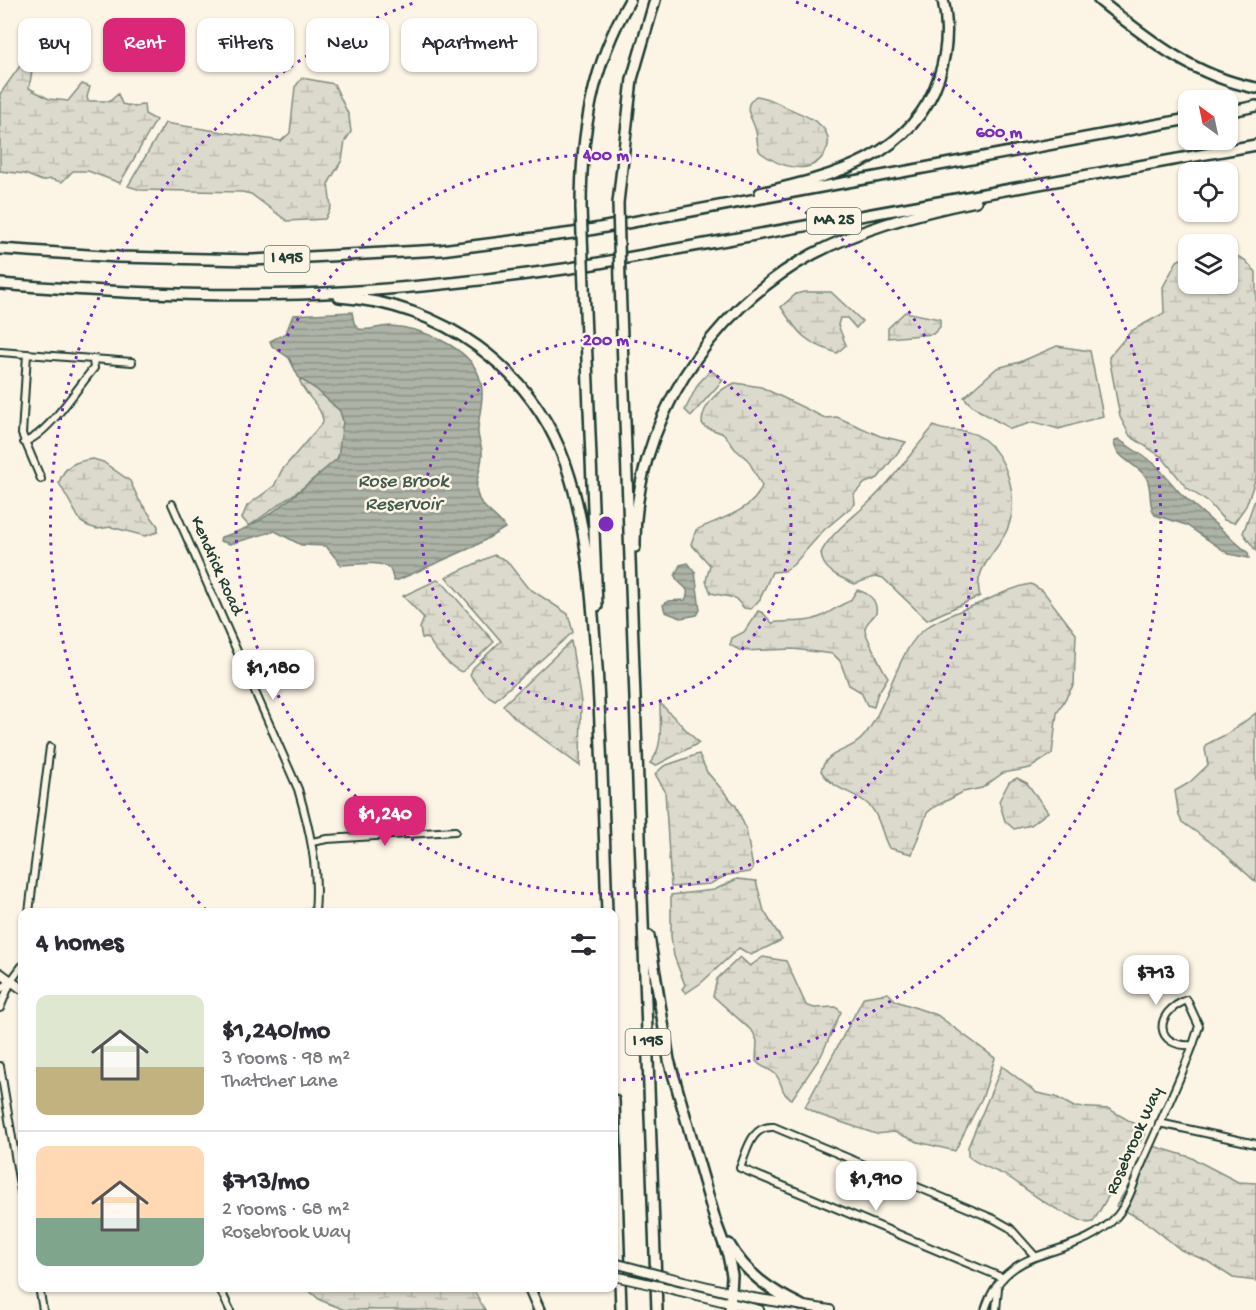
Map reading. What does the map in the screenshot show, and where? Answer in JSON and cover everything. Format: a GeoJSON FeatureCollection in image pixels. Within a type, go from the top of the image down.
{"type":"FeatureCollection","features":[{"type":"Feature","properties":{"kind":"highway"},"geometry":{"type":"LineString","coordinates":[[595,647],[597,596],[581,208],[584,142],[592,92],[609,42],[630,0]]}},
{"type":"Feature","properties":{"kind":"highway"},"geometry":{"type":"LineString","coordinates":[[635,655],[618,203],[632,79],[655,0]]}},
{"type":"Feature","properties":{"kind":"highway"},"geometry":{"type":"LineString","coordinates":[[705,209],[849,168],[881,152],[900,138],[925,108],[942,68],[947,30],[944,0]]}},
{"type":"Feature","properties":{"kind":"highway"},"geometry":{"type":"LineString","coordinates":[[1099,0],[1161,49],[1185,64],[1224,80],[1256,88]]}},
{"type":"Feature","properties":{"kind":"highway"},"geometry":{"type":"LineString","coordinates":[[1238,110],[1256,106]]}},
{"type":"Feature","properties":{"kind":"highway","name":"MA 25"},"geometry":{"type":"LineString","coordinates":[[705,209],[1178,121]]}},
{"type":"Feature","properties":{"kind":"highway","name":"MA 25"},"geometry":{"type":"LineString","coordinates":[[300,294],[434,285],[571,268],[1256,145]]}},
{"type":"Feature","properties":{"kind":"highway"},"geometry":{"type":"LineString","coordinates":[[635,655],[635,533],[643,474],[654,437],[669,403],[711,339],[737,310],[766,285],[827,247],[887,224],[1018,189]]}},
{"type":"Feature","properties":{"kind":"highway","name":"I 495"},"geometry":{"type":"LineString","coordinates":[[0,249],[185,260],[285,260],[372,255],[529,239],[705,209]]}},
{"type":"Feature","properties":{"kind":"highway","name":"I 495"},"geometry":{"type":"LineString","coordinates":[[0,284],[166,294],[300,294]]}},
{"type":"Feature","properties":{"kind":"highway"},"geometry":{"type":"LineString","coordinates":[[300,294],[379,301],[424,315],[477,345],[520,386],[553,434],[572,483],[584,541],[601,729],[606,908]]}},
{"type":"Feature","properties":{"kind":"highway","name":"I 195"},"geometry":{"type":"LineString","coordinates":[[635,655],[657,1310]]}},
{"type":"Feature","properties":{"kind":"highway"},"geometry":{"type":"LineString","coordinates":[[642,871],[654,980],[664,1037],[674,1082],[716,1223],[728,1255],[733,1292],[730,1307]]}},
{"type":"Feature","properties":{"kind":"highway"},"geometry":{"type":"LineString","coordinates":[[618,1220],[621,1310]]}},
{"type":"Feature","properties":{"kind":"highway"},"geometry":{"type":"LineString","coordinates":[[716,1223],[744,1267],[775,1293],[801,1305]]}},
{"type":"Feature","properties":{"kind":"highway"},"geometry":{"type":"LineString","coordinates":[[532,1292],[539,1310]]}},
{"type":"Feature","properties":{"kind":"main road"},"geometry":{"type":"LineString","coordinates":[[0,974],[18,986]]}},
{"type":"Feature","properties":{"kind":"main road"},"geometry":{"type":"LineString","coordinates":[[618,1264],[733,1292],[830,1310]]}},
{"type":"Feature","properties":{"kind":"main road"},"geometry":{"type":"LineString","coordinates":[[618,1277],[668,1288],[730,1307],[759,1310]]}},
{"type":"Feature","properties":{"kind":"street"},"geometry":{"type":"LineString","coordinates":[[0,352],[93,361],[132,362]]}},
{"type":"Feature","properties":{"kind":"street"},"geometry":{"type":"LineString","coordinates":[[27,354],[22,419],[24,442],[41,479]]}},
{"type":"Feature","properties":{"kind":"street"},"geometry":{"type":"LineString","coordinates":[[24,442],[33,439],[43,430],[94,368],[93,361]]}},
{"type":"Feature","properties":{"kind":"street","name":"Kendrick Road"},"geometry":{"type":"LineString","coordinates":[[172,504],[298,789],[316,867],[315,908]]}},
{"type":"Feature","properties":{"kind":"street"},"geometry":{"type":"LineString","coordinates":[[29,908],[50,747]]}},
{"type":"Feature","properties":{"kind":"street"},"geometry":{"type":"LineString","coordinates":[[312,842],[327,839],[455,831]]}},
{"type":"Feature","properties":{"kind":"street"},"geometry":{"type":"LineString","coordinates":[[0,1008],[11,981],[18,971]]}},
{"type":"Feature","properties":{"kind":"street"},"geometry":{"type":"LineString","coordinates":[[0,988],[11,981]]}},
{"type":"Feature","properties":{"kind":"street","name":"Rosebrook Way"},"geometry":{"type":"LineString","coordinates":[[985,1310],[988,1300],[1003,1278],[1017,1264],[1034,1255],[1083,1242],[1117,1215],[1193,1045],[1199,1023],[1187,1000],[1172,1007],[1164,1016],[1161,1025],[1162,1033],[1181,1044],[1193,1045]]}},
{"type":"Feature","properties":{"kind":"street"},"geometry":{"type":"LineString","coordinates":[[0,1066],[18,1173]]}},
{"type":"Feature","properties":{"kind":"street"},"geometry":{"type":"LineString","coordinates":[[1159,1123],[1256,1144]]}},
{"type":"Feature","properties":{"kind":"street"},"geometry":{"type":"LineString","coordinates":[[1003,1278],[740,1168],[755,1133],[764,1128],[774,1127],[1000,1221],[1034,1255]]}},
{"type":"Feature","properties":{"kind":"street","name":"Rosebrook Way"},"geometry":{"type":"LineString","coordinates":[[996,1310],[998,1288]]}},
{"type":"Feature","properties":{"kind":"street"},"geometry":{"type":"LineString","coordinates":[[40,1292],[43,1310]]}},
{"type":"Feature","properties":{"kind":"street"},"geometry":{"type":"LineString","coordinates":[[221,1292],[230,1310]]}},
{"type":"Feature","properties":{"kind":"green space"},"geometry":{"type":"Polygon","coordinates":[[[18,69],[18,72],[32,72],[29,88],[49,99],[68,101],[82,84],[90,87],[88,101],[110,101],[118,94],[122,104],[135,107],[144,104],[145,114],[156,120],[120,183],[88,171],[73,171],[62,182],[50,179],[42,181],[25,174],[0,171],[0,94],[18,69]]]}},
{"type":"Feature","properties":{"kind":"green space"},"geometry":{"type":"Polygon","coordinates":[[[302,78],[334,84],[349,116],[351,132],[345,141],[342,160],[328,184],[331,207],[325,219],[287,221],[251,194],[242,192],[141,190],[128,186],[165,123],[281,141],[290,133],[295,87],[302,78]]]}},
{"type":"Feature","properties":{"kind":"green space"},"geometry":{"type":"Polygon","coordinates":[[[756,96],[774,101],[806,116],[825,130],[828,147],[819,161],[803,167],[794,167],[776,162],[760,152],[748,109],[751,100],[756,96]]]}},
{"type":"Feature","properties":{"kind":"green space"},"geometry":{"type":"Polygon","coordinates":[[[1238,256],[1245,260],[1256,272],[1256,478],[1246,506],[1234,523],[1224,520],[1209,503],[1186,487],[1162,457],[1130,436],[1120,417],[1109,357],[1131,331],[1164,313],[1163,287],[1177,261],[1178,294],[1238,294],[1238,256]]]}},
{"type":"Feature","properties":{"kind":"green space"},"geometry":{"type":"Polygon","coordinates":[[[831,292],[862,321],[856,328],[847,318],[840,318],[838,325],[846,345],[837,353],[818,346],[804,337],[781,307],[796,294],[831,292]]]}},
{"type":"Feature","properties":{"kind":"green space"},"geometry":{"type":"Polygon","coordinates":[[[905,312],[940,319],[940,327],[933,334],[888,338],[888,328],[905,312]]]}},
{"type":"Feature","properties":{"kind":"green space"},"geometry":{"type":"Polygon","coordinates":[[[1057,346],[1090,351],[1103,416],[1059,429],[1034,422],[1010,429],[979,411],[964,397],[997,368],[1020,362],[1057,346]]]}},
{"type":"Feature","properties":{"kind":"green space"},"geometry":{"type":"Polygon","coordinates":[[[711,370],[723,380],[691,416],[685,410],[698,384],[711,370]]]}},
{"type":"Feature","properties":{"kind":"green space"},"geometry":{"type":"Polygon","coordinates":[[[299,378],[316,389],[340,411],[343,421],[340,453],[336,460],[305,486],[249,526],[242,518],[247,506],[274,486],[282,470],[323,422],[320,411],[299,378]]]}},
{"type":"Feature","properties":{"kind":"green space"},"geometry":{"type":"Polygon","coordinates":[[[735,383],[761,387],[825,418],[837,417],[880,436],[906,442],[878,478],[865,483],[854,494],[855,504],[824,530],[793,565],[784,571],[772,572],[760,599],[751,609],[744,608],[735,598],[711,593],[706,581],[710,565],[691,544],[696,530],[743,508],[751,502],[762,486],[748,460],[735,449],[724,434],[705,427],[702,423],[705,410],[712,398],[735,383]]]}},
{"type":"Feature","properties":{"kind":"green space"},"geometry":{"type":"Polygon","coordinates":[[[934,426],[944,430],[975,434],[991,446],[1005,468],[1012,493],[1012,506],[1007,530],[982,569],[978,586],[980,596],[927,620],[883,578],[876,576],[855,584],[829,569],[821,553],[835,533],[884,487],[934,426]]]}},
{"type":"Feature","properties":{"kind":"green space"},"geometry":{"type":"Polygon","coordinates":[[[93,459],[103,462],[130,481],[139,500],[158,526],[158,532],[145,536],[111,527],[97,529],[81,522],[59,483],[67,468],[81,461],[93,459]]]}},
{"type":"Feature","properties":{"kind":"green space"},"geometry":{"type":"Polygon","coordinates":[[[1256,497],[1256,551],[1243,533],[1256,497]]]}},
{"type":"Feature","properties":{"kind":"green space"},"geometry":{"type":"Polygon","coordinates":[[[494,555],[506,560],[527,587],[568,614],[573,632],[495,700],[486,695],[470,675],[473,668],[501,641],[446,577],[494,555]]]}},
{"type":"Feature","properties":{"kind":"green space"},"geometry":{"type":"Polygon","coordinates":[[[437,580],[443,583],[494,642],[462,672],[444,658],[429,639],[422,638],[420,628],[424,618],[403,596],[437,580]]]}},
{"type":"Feature","properties":{"kind":"green space"},"geometry":{"type":"Polygon","coordinates":[[[1031,584],[1043,591],[1076,634],[1074,684],[1057,713],[1052,754],[1030,768],[1003,773],[982,788],[963,792],[933,808],[927,813],[912,854],[889,848],[874,811],[858,797],[832,783],[821,771],[824,764],[833,755],[857,743],[871,726],[907,650],[926,628],[945,617],[1017,587],[1031,584]]]}},
{"type":"Feature","properties":{"kind":"green space"},"geometry":{"type":"Polygon","coordinates":[[[857,590],[865,593],[874,601],[876,613],[865,629],[888,677],[877,695],[874,707],[867,705],[861,692],[849,685],[840,661],[833,654],[793,649],[741,651],[730,645],[732,638],[744,632],[758,611],[772,623],[809,620],[820,617],[850,601],[857,590]]]}},
{"type":"Feature","properties":{"kind":"green space"},"geometry":{"type":"Polygon","coordinates":[[[571,641],[581,702],[580,766],[515,718],[503,705],[571,641]]]}},
{"type":"Feature","properties":{"kind":"green space"},"geometry":{"type":"Polygon","coordinates":[[[660,703],[699,743],[655,766],[650,763],[659,742],[660,703]]]}},
{"type":"Feature","properties":{"kind":"green space"},"geometry":{"type":"Polygon","coordinates":[[[1256,713],[1256,882],[1217,847],[1182,822],[1175,791],[1189,783],[1208,765],[1205,749],[1207,744],[1229,733],[1256,713]]]}},
{"type":"Feature","properties":{"kind":"green space"},"geometry":{"type":"Polygon","coordinates":[[[699,754],[707,772],[736,806],[746,829],[753,868],[750,872],[727,875],[710,884],[671,887],[665,791],[655,774],[664,766],[699,754]]]}},
{"type":"Feature","properties":{"kind":"green space"},"geometry":{"type":"Polygon","coordinates":[[[1017,778],[1027,783],[1048,812],[1031,825],[1014,829],[1005,821],[999,801],[1009,782],[1017,778]]]}},
{"type":"Feature","properties":{"kind":"green space"},"geometry":{"type":"Polygon","coordinates":[[[737,879],[756,881],[764,911],[782,940],[751,955],[739,948],[701,983],[686,993],[682,989],[685,985],[674,956],[671,936],[671,895],[714,890],[737,879]]]}},
{"type":"Feature","properties":{"kind":"green space"},"geometry":{"type":"Polygon","coordinates":[[[740,957],[750,966],[763,957],[786,961],[806,1005],[814,1008],[836,1007],[841,1012],[821,1056],[792,1099],[784,1092],[776,1075],[756,1061],[757,1041],[753,1032],[713,996],[717,979],[740,957]]]}},
{"type":"Feature","properties":{"kind":"green space"},"geometry":{"type":"Polygon","coordinates":[[[888,993],[896,1001],[937,1015],[995,1058],[983,1096],[955,1151],[918,1142],[894,1132],[876,1134],[820,1115],[805,1107],[864,997],[888,993]]]}},
{"type":"Feature","properties":{"kind":"green space"},"geometry":{"type":"Polygon","coordinates":[[[1002,1066],[1037,1093],[1056,1097],[1074,1107],[1109,1109],[1135,1124],[1145,1134],[1093,1222],[1084,1222],[1058,1210],[1008,1177],[968,1156],[968,1147],[1002,1066]]]}},
{"type":"Feature","properties":{"kind":"green space"},"geometry":{"type":"Polygon","coordinates":[[[1153,1146],[1190,1157],[1238,1182],[1256,1183],[1256,1281],[1233,1278],[1207,1261],[1181,1250],[1146,1222],[1116,1206],[1153,1146]]]}},
{"type":"Feature","properties":{"kind":"green space"},"geometry":{"type":"Polygon","coordinates":[[[311,1292],[475,1292],[485,1310],[345,1310],[320,1300],[311,1292]]]}},
{"type":"Feature","properties":{"kind":"water","name":"Rose Brook Reservoir"},"geometry":{"type":"Polygon","coordinates":[[[352,312],[354,323],[359,329],[391,326],[415,330],[454,348],[473,365],[482,389],[478,433],[482,457],[477,493],[485,508],[505,528],[475,546],[394,581],[390,569],[385,566],[379,564],[341,565],[326,546],[301,545],[275,531],[230,544],[220,541],[221,537],[238,532],[269,515],[338,458],[343,421],[340,411],[316,389],[299,378],[289,358],[272,346],[270,341],[286,333],[293,315],[352,312]]]}},
{"type":"Feature","properties":{"kind":"water"},"geometry":{"type":"Polygon","coordinates":[[[1118,439],[1155,464],[1181,494],[1248,553],[1249,558],[1229,554],[1186,525],[1155,515],[1151,506],[1146,477],[1115,448],[1114,442],[1118,439]]]}},
{"type":"Feature","properties":{"kind":"water"},"geometry":{"type":"Polygon","coordinates":[[[688,563],[695,572],[700,610],[697,615],[681,618],[665,612],[663,605],[668,601],[685,600],[686,589],[675,576],[680,565],[688,563]]]}}]}
